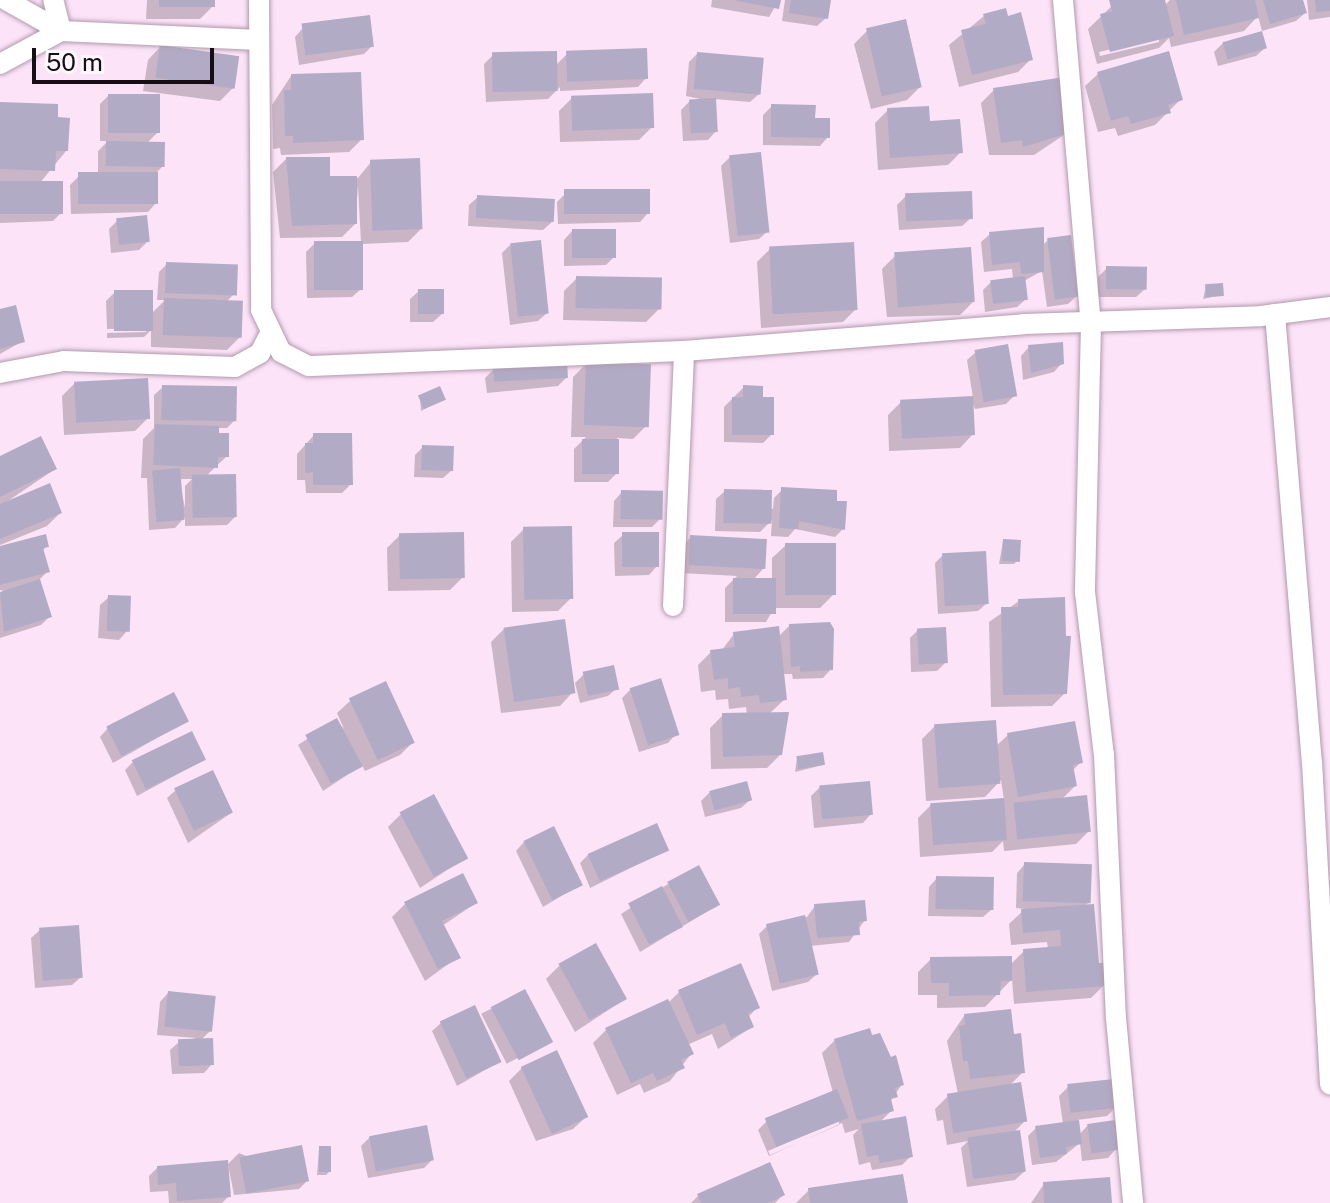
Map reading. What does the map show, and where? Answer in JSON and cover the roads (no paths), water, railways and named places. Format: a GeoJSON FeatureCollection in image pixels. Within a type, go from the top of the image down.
{"type":"FeatureCollection","features":[{"type":"Feature","properties":{"kind":"street"},"geometry":{"type":"LineString","coordinates":[[6,0],[61,31],[259,40]]}},
{"type":"Feature","properties":{"kind":"street"},"geometry":{"type":"LineString","coordinates":[[53,0],[61,31]]}},
{"type":"Feature","properties":{"kind":"street"},"geometry":{"type":"LineString","coordinates":[[259,0],[261,310],[269,335],[281,352],[309,366],[684,351],[1024,324],[1091,324],[1275,314],[1330,307]]}},
{"type":"Feature","properties":{"kind":"street"},"geometry":{"type":"LineString","coordinates":[[1063,0],[1091,324],[1085,592],[1104,755],[1116,1018],[1133,1203]]}},
{"type":"Feature","properties":{"kind":"street"},"geometry":{"type":"LineString","coordinates":[[0,64],[61,31]]}},
{"type":"Feature","properties":{"kind":"street"},"geometry":{"type":"LineString","coordinates":[[1275,314],[1312,762],[1330,1084]]}},
{"type":"Feature","properties":{"kind":"street"},"geometry":{"type":"LineString","coordinates":[[0,373],[64,361],[235,367],[260,353],[269,335]]}},
{"type":"Feature","properties":{"kind":"street"},"geometry":{"type":"LineString","coordinates":[[673,606],[684,351]]}}]}
